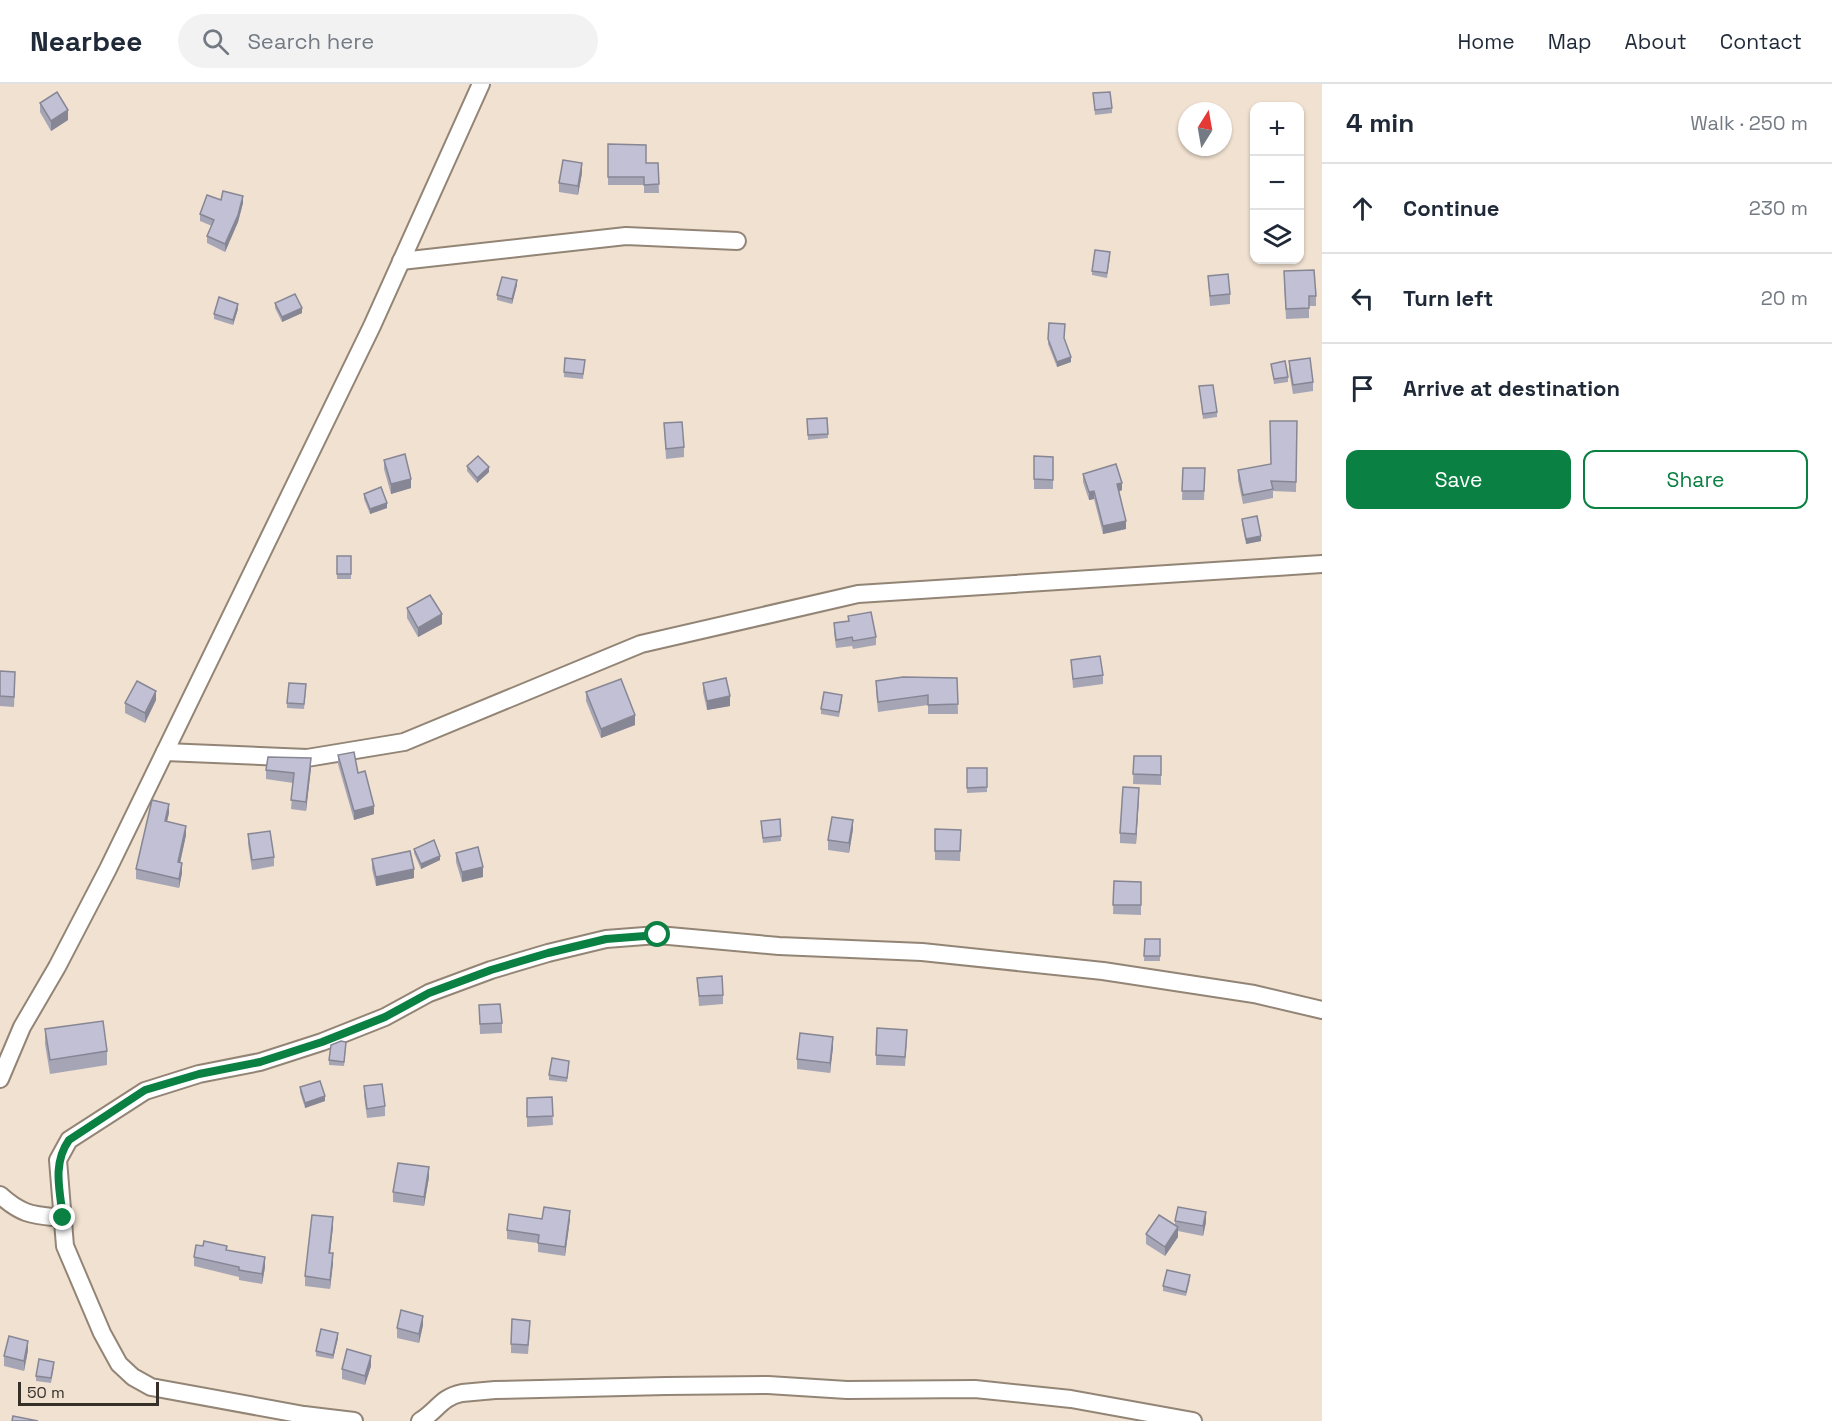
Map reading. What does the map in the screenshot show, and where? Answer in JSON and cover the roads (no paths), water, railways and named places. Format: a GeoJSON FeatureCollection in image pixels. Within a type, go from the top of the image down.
{"type":"FeatureCollection","features":[{"type":"Feature","properties":{"kind":"street"},"geometry":{"type":"LineString","coordinates":[[0,1078],[22,1027],[57,967],[108,869],[367,337],[481,84]]}},
{"type":"Feature","properties":{"kind":"street"},"geometry":{"type":"LineString","coordinates":[[401,261],[626,236],[737,241]]}},
{"type":"Feature","properties":{"kind":"street"},"geometry":{"type":"LineString","coordinates":[[165,752],[307,758],[404,742],[641,644],[858,594],[1322,564]]}},
{"type":"Feature","properties":{"kind":"street"},"geometry":{"type":"LineString","coordinates":[[354,1421],[191,1396],[152,1387],[133,1377],[118,1364],[102,1333],[65,1246],[58,1160],[69,1140],[145,1090],[199,1074],[260,1062],[322,1042],[385,1017],[429,993],[491,970],[606,939],[658,935],[779,946],[922,952],[1103,971],[1254,994],[1322,1010]]}},
{"type":"Feature","properties":{"kind":"street"},"geometry":{"type":"LineString","coordinates":[[0,1195],[28,1214],[63,1218]]}},
{"type":"Feature","properties":{"kind":"street"},"geometry":{"type":"LineString","coordinates":[[420,1421],[442,1401],[451,1395],[462,1393],[577,1388],[756,1385],[847,1390],[975,1389],[1071,1399],[1193,1421]]}}]}
